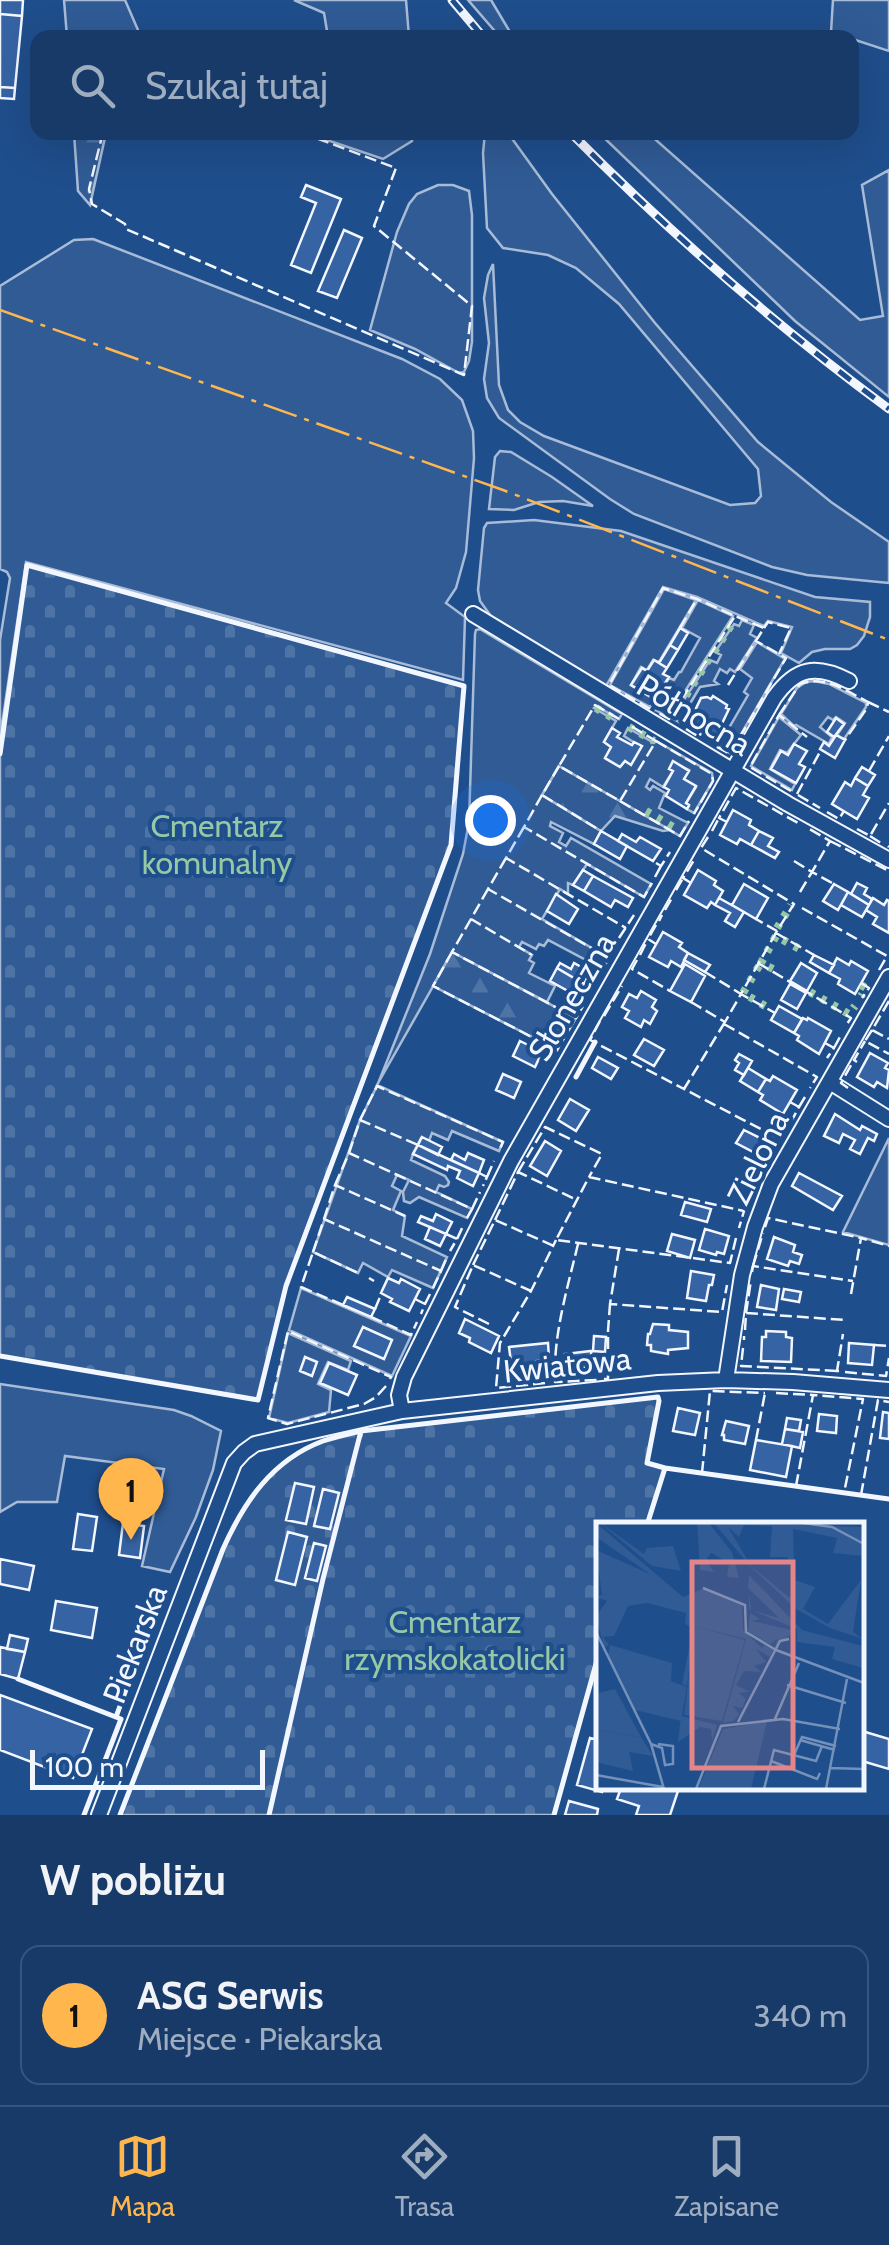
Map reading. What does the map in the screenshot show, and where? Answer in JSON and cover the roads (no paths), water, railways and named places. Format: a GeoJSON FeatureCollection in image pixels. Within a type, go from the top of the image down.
{"type":"FeatureCollection","features":[{"type":"Feature","properties":{"kind":"street","name":"Północna"},"geometry":{"type":"LineString","coordinates":[[473,614],[889,860]]}},
{"type":"Feature","properties":{"kind":"street","name":"Słoneczna"},"geometry":{"type":"LineString","coordinates":[[402,1411],[399,1394],[404,1377],[502,1178],[785,682],[810,670],[822,670],[849,682]]}},
{"type":"Feature","properties":{"kind":"street","name":"Zielona"},"geometry":{"type":"LineString","coordinates":[[726,1380],[742,1275],[771,1184],[889,977]]}},
{"type":"Feature","properties":{"kind":"street"},"geometry":{"type":"LineString","coordinates":[[830,1082],[889,1119]]}},
{"type":"Feature","properties":{"kind":"street","name":"Kwiatowa"},"geometry":{"type":"LineString","coordinates":[[254,1444],[402,1411],[658,1383],[793,1382],[889,1390]]}},
{"type":"Feature","properties":{"kind":"street","name":"Piekarska"},"geometry":{"type":"LineString","coordinates":[[100,1815],[234,1463],[254,1444]]}},
{"type":"Feature","properties":{"kind":"railway"},"geometry":{"type":"LineString","coordinates":[[452,0],[477,30]]}},
{"type":"Feature","properties":{"kind":"railway"},"geometry":{"type":"LineString","coordinates":[[578,140],[724,277],[889,409]]}},
{"type":"Feature","properties":{"kind":"place","name":"ASG Serwis"},"geometry":{"type":"Point","coordinates":[131,1540]}},
{"type":"Feature","properties":{"kind":"park label","name":"Cmentarz komunalny"},"geometry":{"type":"Point","coordinates":[217,844]}},
{"type":"Feature","properties":{"kind":"park label","name":"Cmentarz rzymskokatolicki"},"geometry":{"type":"Point","coordinates":[455,1640]}}]}
